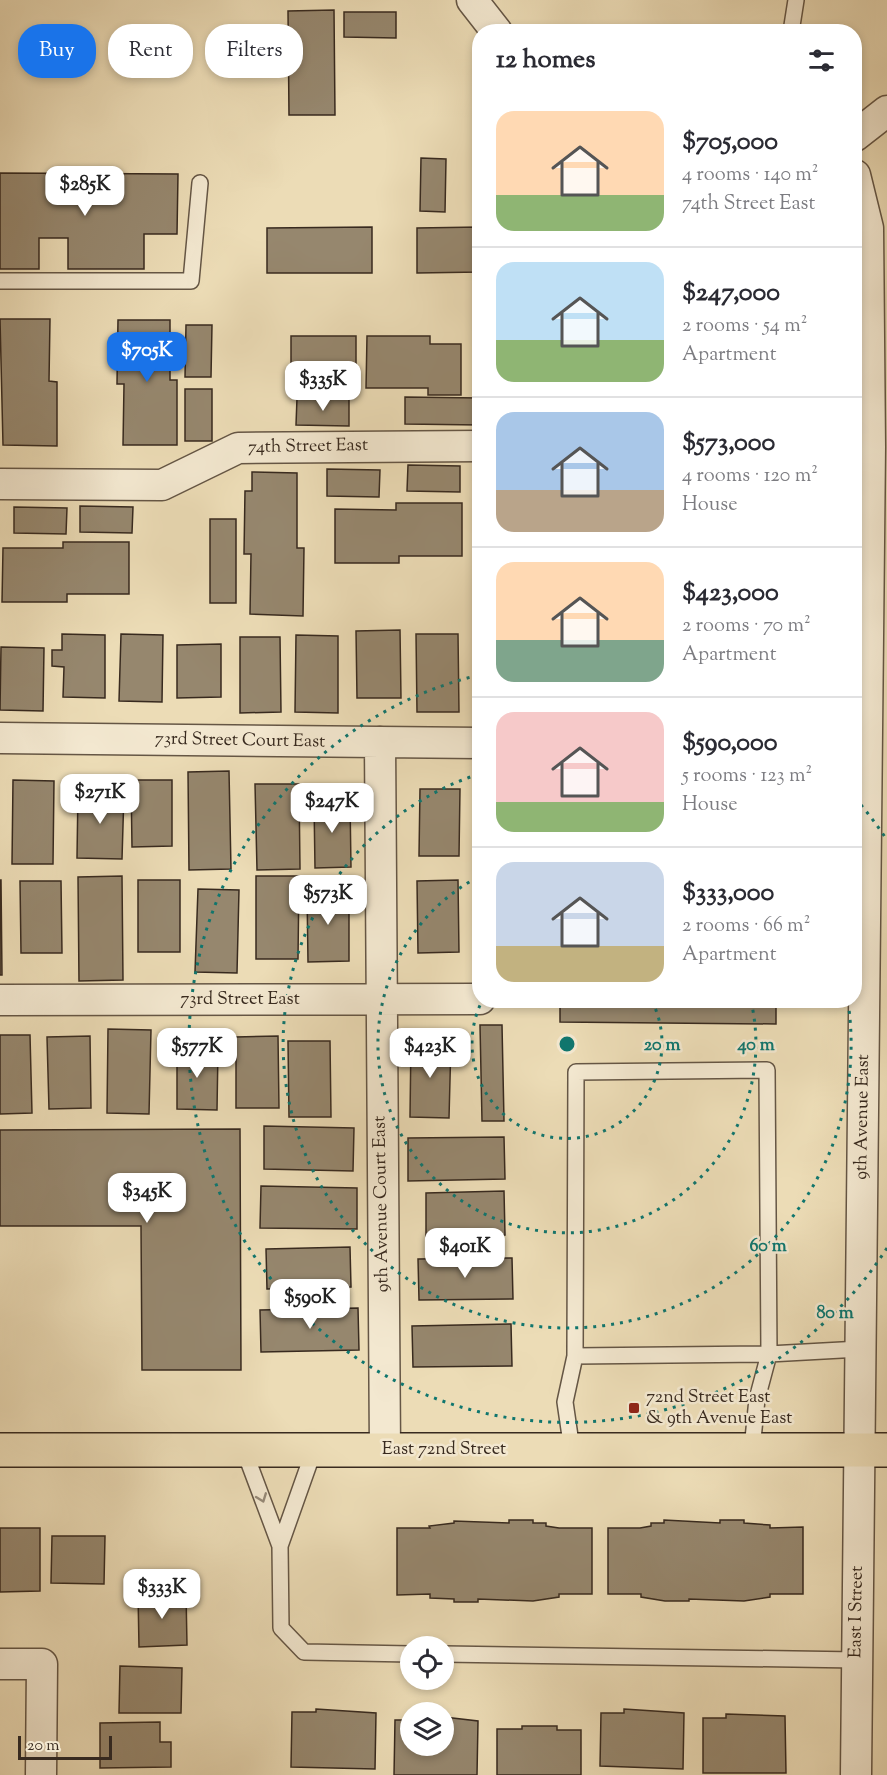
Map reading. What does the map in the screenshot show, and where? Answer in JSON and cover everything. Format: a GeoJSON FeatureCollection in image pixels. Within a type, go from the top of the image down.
{"type":"FeatureCollection","features":[{"type":"Feature","properties":{"kind":"main road","name":"East 72nd Street"},"geometry":{"type":"LineString","coordinates":[[0,1450],[873,1449]]}},
{"type":"Feature","properties":{"kind":"street"},"geometry":{"type":"LineString","coordinates":[[472,0],[490,24]]}},
{"type":"Feature","properties":{"kind":"street"},"geometry":{"type":"LineString","coordinates":[[862,131],[887,111]]}},
{"type":"Feature","properties":{"kind":"street","name":"9th Avenue East"},"geometry":{"type":"LineString","coordinates":[[862,204],[868,228],[862,447],[878,562],[875,1140],[860,1349],[873,1449]]}},
{"type":"Feature","properties":{"kind":"street","name":"74th Street East"},"geometry":{"type":"LineString","coordinates":[[0,484],[162,484],[238,448],[472,446]]}},
{"type":"Feature","properties":{"kind":"street","name":"73rd Street Court East"},"geometry":{"type":"LineString","coordinates":[[0,738],[472,743]]}},
{"type":"Feature","properties":{"kind":"street","name":"9th Avenue Court East"},"geometry":{"type":"LineString","coordinates":[[380,742],[380,1000],[385,1450]]}},
{"type":"Feature","properties":{"kind":"street","name":"73rd Street East"},"geometry":{"type":"LineString","coordinates":[[0,1000],[472,999]]}},
{"type":"Feature","properties":{"kind":"street","name":"East I Street"},"geometry":{"type":"LineString","coordinates":[[856,1775],[857,1660],[873,1449]]}},
{"type":"Feature","properties":{"kind":"street"},"geometry":{"type":"LineString","coordinates":[[0,1664],[42,1664],[41,1775]]}},
{"type":"Feature","properties":{"kind":"lane"},"geometry":{"type":"LineString","coordinates":[[792,24],[796,0]]}},
{"type":"Feature","properties":{"kind":"lane"},"geometry":{"type":"LineString","coordinates":[[0,281],[191,281],[200,183]]}},
{"type":"Feature","properties":{"kind":"lane"},"geometry":{"type":"LineString","coordinates":[[572,1450],[566,1402],[575,1356],[576,1072],[767,1070],[769,1353],[757,1399],[752,1449]]}},
{"type":"Feature","properties":{"kind":"lane"},"geometry":{"type":"LineString","coordinates":[[575,1356],[860,1349]]}},
{"type":"Feature","properties":{"kind":"lane"},"geometry":{"type":"LineString","coordinates":[[244,1450],[280,1545],[281,1628],[304,1652],[400,1654]]}},
{"type":"Feature","properties":{"kind":"lane"},"geometry":{"type":"LineString","coordinates":[[280,1545],[314,1450]]}},
{"type":"Feature","properties":{"kind":"lane"},"geometry":{"type":"LineString","coordinates":[[454,1654],[857,1660]]}},
{"type":"Feature","properties":{"kind":"building"},"geometry":{"type":"Polygon","coordinates":[[[334,10],[335,115],[289,115],[289,78],[303,78],[303,24],[288,24],[288,11],[334,10]]]}},
{"type":"Feature","properties":{"kind":"building"},"geometry":{"type":"Polygon","coordinates":[[[344,12],[396,12],[396,38],[344,37],[344,12]]]}},
{"type":"Feature","properties":{"kind":"building"},"geometry":{"type":"Polygon","coordinates":[[[421,158],[446,159],[445,212],[420,211],[421,158]]]}},
{"type":"Feature","properties":{"kind":"building"},"geometry":{"type":"Polygon","coordinates":[[[0,173],[178,174],[177,234],[144,234],[144,269],[68,269],[68,238],[39,238],[39,269],[0,269],[0,173]]]}},
{"type":"Feature","properties":{"kind":"building"},"geometry":{"type":"Polygon","coordinates":[[[372,227],[372,273],[267,273],[267,228],[372,227]]]}},
{"type":"Feature","properties":{"kind":"building"},"geometry":{"type":"Polygon","coordinates":[[[472,227],[472,272],[417,273],[417,228],[472,227]]]}},
{"type":"Feature","properties":{"kind":"building"},"geometry":{"type":"Polygon","coordinates":[[[0,319],[50,319],[49,381],[57,382],[57,446],[3,445],[0,319]]]}},
{"type":"Feature","properties":{"kind":"building"},"geometry":{"type":"Polygon","coordinates":[[[118,320],[170,320],[170,380],[177,380],[177,445],[123,445],[124,384],[117,384],[118,320]]]}},
{"type":"Feature","properties":{"kind":"building"},"geometry":{"type":"Polygon","coordinates":[[[186,325],[212,325],[211,377],[185,377],[186,325]]]}},
{"type":"Feature","properties":{"kind":"building"},"geometry":{"type":"Polygon","coordinates":[[[291,336],[356,336],[356,387],[291,387],[291,336]]]}},
{"type":"Feature","properties":{"kind":"building"},"geometry":{"type":"Polygon","coordinates":[[[367,336],[430,336],[430,344],[461,344],[461,395],[428,395],[428,388],[366,388],[367,336]]]}},
{"type":"Feature","properties":{"kind":"building"},"geometry":{"type":"Polygon","coordinates":[[[185,389],[212,389],[212,441],[185,441],[185,389]]]}},
{"type":"Feature","properties":{"kind":"building"},"geometry":{"type":"Polygon","coordinates":[[[405,397],[472,398],[472,425],[405,424],[405,397]]]}},
{"type":"Feature","properties":{"kind":"building"},"geometry":{"type":"Polygon","coordinates":[[[297,398],[349,399],[349,426],[296,425],[297,398]]]}},
{"type":"Feature","properties":{"kind":"building"},"geometry":{"type":"Polygon","coordinates":[[[408,465],[460,466],[460,492],[407,491],[408,465]]]}},
{"type":"Feature","properties":{"kind":"building"},"geometry":{"type":"Polygon","coordinates":[[[327,469],[380,470],[379,497],[327,496],[327,469]]]}},
{"type":"Feature","properties":{"kind":"building"},"geometry":{"type":"Polygon","coordinates":[[[252,472],[297,473],[297,548],[304,548],[303,616],[250,614],[251,554],[244,554],[245,491],[252,491],[252,472]]]}},
{"type":"Feature","properties":{"kind":"building"},"geometry":{"type":"Polygon","coordinates":[[[396,503],[462,503],[462,556],[399,556],[399,563],[335,563],[335,509],[396,510],[396,503]]]}},
{"type":"Feature","properties":{"kind":"building"},"geometry":{"type":"Polygon","coordinates":[[[80,506],[133,507],[132,533],[80,532],[80,506]]]}},
{"type":"Feature","properties":{"kind":"building"},"geometry":{"type":"Polygon","coordinates":[[[14,507],[67,508],[66,534],[14,533],[14,507]]]}},
{"type":"Feature","properties":{"kind":"building"},"geometry":{"type":"Polygon","coordinates":[[[210,519],[236,519],[236,603],[210,603],[210,519]]]}},
{"type":"Feature","properties":{"kind":"building"},"geometry":{"type":"Polygon","coordinates":[[[63,542],[129,542],[129,594],[67,594],[67,602],[2,602],[3,548],[63,548],[63,542]]]}},
{"type":"Feature","properties":{"kind":"building"},"geometry":{"type":"Polygon","coordinates":[[[400,630],[401,698],[357,698],[356,631],[400,630]]]}},
{"type":"Feature","properties":{"kind":"building"},"geometry":{"type":"Polygon","coordinates":[[[62,634],[105,635],[105,698],[63,697],[64,667],[52,666],[52,650],[62,650],[62,634]]]}},
{"type":"Feature","properties":{"kind":"building"},"geometry":{"type":"Polygon","coordinates":[[[121,634],[163,635],[162,702],[119,701],[121,634]]]}},
{"type":"Feature","properties":{"kind":"building"},"geometry":{"type":"Polygon","coordinates":[[[416,634],[458,634],[459,712],[417,712],[416,634]]]}},
{"type":"Feature","properties":{"kind":"building"},"geometry":{"type":"Polygon","coordinates":[[[296,635],[338,636],[338,713],[295,712],[296,635]]]}},
{"type":"Feature","properties":{"kind":"building"},"geometry":{"type":"Polygon","coordinates":[[[240,637],[280,637],[281,712],[240,713],[240,637]]]}},
{"type":"Feature","properties":{"kind":"building"},"geometry":{"type":"Polygon","coordinates":[[[221,644],[221,697],[177,698],[177,645],[221,644]]]}},
{"type":"Feature","properties":{"kind":"building"},"geometry":{"type":"Polygon","coordinates":[[[1,647],[44,648],[43,711],[0,710],[1,647]]]}},
{"type":"Feature","properties":{"kind":"building"},"geometry":{"type":"Polygon","coordinates":[[[229,771],[231,869],[189,870],[188,772],[229,771]]]}},
{"type":"Feature","properties":{"kind":"building"},"geometry":{"type":"Polygon","coordinates":[[[13,780],[54,781],[53,864],[12,864],[13,780]]]}},
{"type":"Feature","properties":{"kind":"building"},"geometry":{"type":"Polygon","coordinates":[[[131,780],[172,780],[172,846],[132,847],[131,780]]]}},
{"type":"Feature","properties":{"kind":"building"},"geometry":{"type":"Polygon","coordinates":[[[255,784],[299,784],[300,869],[257,870],[255,784]]]}},
{"type":"Feature","properties":{"kind":"building"},"geometry":{"type":"Polygon","coordinates":[[[420,789],[460,789],[459,856],[419,856],[420,789]]]}},
{"type":"Feature","properties":{"kind":"building"},"geometry":{"type":"Polygon","coordinates":[[[78,791],[124,792],[122,859],[77,858],[78,791]]]}},
{"type":"Feature","properties":{"kind":"building"},"geometry":{"type":"Polygon","coordinates":[[[350,801],[351,867],[315,868],[314,802],[350,801]]]}},
{"type":"Feature","properties":{"kind":"building"},"geometry":{"type":"Polygon","coordinates":[[[122,876],[123,980],[79,981],[78,877],[122,876]]]}},
{"type":"Feature","properties":{"kind":"building"},"geometry":{"type":"Polygon","coordinates":[[[256,876],[299,876],[298,959],[256,959],[256,876]]]}},
{"type":"Feature","properties":{"kind":"building"},"geometry":{"type":"Polygon","coordinates":[[[1,880],[2,975],[0,975],[1,880]]]}},
{"type":"Feature","properties":{"kind":"building"},"geometry":{"type":"Polygon","coordinates":[[[138,880],[180,880],[180,952],[138,952],[138,880]]]}},
{"type":"Feature","properties":{"kind":"building"},"geometry":{"type":"Polygon","coordinates":[[[458,880],[459,952],[418,953],[417,881],[458,880]]]}},
{"type":"Feature","properties":{"kind":"building"},"geometry":{"type":"Polygon","coordinates":[[[20,881],[61,881],[62,953],[21,953],[20,881]]]}},
{"type":"Feature","properties":{"kind":"building"},"geometry":{"type":"Polygon","coordinates":[[[198,889],[239,890],[237,973],[195,972],[198,889]]]}},
{"type":"Feature","properties":{"kind":"building"},"geometry":{"type":"Polygon","coordinates":[[[349,890],[349,961],[308,962],[307,891],[349,890]]]}},
{"type":"Feature","properties":{"kind":"building"},"geometry":{"type":"Polygon","coordinates":[[[560,1008],[776,1008],[776,1024],[560,1022],[560,1008]]]}},
{"type":"Feature","properties":{"kind":"building"},"geometry":{"type":"Polygon","coordinates":[[[480,1025],[502,1025],[504,1121],[482,1121],[480,1025]]]}},
{"type":"Feature","properties":{"kind":"building"},"geometry":{"type":"Polygon","coordinates":[[[108,1029],[151,1030],[149,1114],[107,1113],[108,1029]]]}},
{"type":"Feature","properties":{"kind":"building"},"geometry":{"type":"Polygon","coordinates":[[[0,1035],[30,1035],[32,1113],[0,1114],[0,1035]]]}},
{"type":"Feature","properties":{"kind":"building"},"geometry":{"type":"Polygon","coordinates":[[[90,1036],[91,1108],[49,1109],[47,1037],[90,1036]]]}},
{"type":"Feature","properties":{"kind":"building"},"geometry":{"type":"Polygon","coordinates":[[[278,1036],[279,1108],[236,1108],[236,1037],[278,1036]]]}},
{"type":"Feature","properties":{"kind":"building"},"geometry":{"type":"Polygon","coordinates":[[[288,1041],[330,1041],[331,1117],[289,1117],[288,1041]]]}},
{"type":"Feature","properties":{"kind":"building"},"geometry":{"type":"Polygon","coordinates":[[[411,1041],[451,1042],[449,1118],[410,1117],[411,1041]]]}},
{"type":"Feature","properties":{"kind":"building"},"geometry":{"type":"Polygon","coordinates":[[[177,1049],[218,1049],[217,1110],[177,1109],[177,1049]]]}},
{"type":"Feature","properties":{"kind":"building"},"geometry":{"type":"Polygon","coordinates":[[[264,1126],[354,1128],[353,1171],[264,1169],[264,1126]]]}},
{"type":"Feature","properties":{"kind":"building"},"geometry":{"type":"Polygon","coordinates":[[[240,1129],[241,1370],[142,1370],[141,1226],[0,1226],[0,1130],[240,1129]]]}},
{"type":"Feature","properties":{"kind":"building"},"geometry":{"type":"Polygon","coordinates":[[[504,1137],[505,1179],[408,1181],[408,1138],[504,1137]]]}},
{"type":"Feature","properties":{"kind":"building"},"geometry":{"type":"Polygon","coordinates":[[[261,1186],[357,1188],[357,1229],[260,1228],[261,1186]]]}},
{"type":"Feature","properties":{"kind":"building"},"geometry":{"type":"Polygon","coordinates":[[[504,1191],[505,1235],[426,1236],[426,1193],[504,1191]]]}},
{"type":"Feature","properties":{"kind":"building"},"geometry":{"type":"Polygon","coordinates":[[[350,1247],[351,1287],[267,1289],[266,1249],[350,1247]]]}},
{"type":"Feature","properties":{"kind":"building"},"geometry":{"type":"Polygon","coordinates":[[[512,1258],[513,1299],[419,1300],[418,1259],[512,1258]]]}},
{"type":"Feature","properties":{"kind":"building"},"geometry":{"type":"Polygon","coordinates":[[[358,1308],[359,1350],[261,1352],[260,1310],[358,1308]]]}},
{"type":"Feature","properties":{"kind":"building"},"geometry":{"type":"Polygon","coordinates":[[[511,1324],[512,1366],[413,1367],[412,1326],[511,1324]]]}},
{"type":"Feature","properties":{"kind":"building"},"geometry":{"type":"Polygon","coordinates":[[[509,1520],[533,1520],[533,1523],[546,1523],[546,1526],[559,1528],[592,1528],[592,1594],[559,1594],[559,1597],[533,1601],[478,1599],[478,1602],[454,1602],[454,1599],[430,1598],[430,1594],[397,1595],[397,1528],[430,1528],[429,1526],[454,1523],[454,1521],[509,1523],[509,1520]]]}},
{"type":"Feature","properties":{"kind":"building"},"geometry":{"type":"Polygon","coordinates":[[[664,1520],[720,1523],[720,1520],[744,1520],[744,1523],[770,1525],[770,1528],[803,1527],[803,1594],[770,1594],[770,1597],[744,1601],[689,1599],[689,1601],[665,1601],[641,1597],[641,1594],[608,1594],[608,1528],[640,1528],[651,1526],[651,1523],[664,1523],[664,1520]]]}},
{"type":"Feature","properties":{"kind":"building"},"geometry":{"type":"Polygon","coordinates":[[[0,1528],[40,1528],[40,1591],[0,1592],[0,1528]]]}},
{"type":"Feature","properties":{"kind":"building"},"geometry":{"type":"Polygon","coordinates":[[[52,1536],[105,1536],[104,1584],[51,1583],[52,1536]]]}},
{"type":"Feature","properties":{"kind":"building"},"geometry":{"type":"Polygon","coordinates":[[[138,1593],[186,1593],[187,1645],[139,1647],[138,1593]]]}},
{"type":"Feature","properties":{"kind":"building"},"geometry":{"type":"Polygon","coordinates":[[[120,1666],[182,1668],[181,1713],[119,1713],[120,1666]]]}},
{"type":"Feature","properties":{"kind":"building"},"geometry":{"type":"Polygon","coordinates":[[[316,1709],[376,1713],[375,1769],[291,1767],[292,1712],[316,1712],[316,1709]]]}},
{"type":"Feature","properties":{"kind":"building"},"geometry":{"type":"Polygon","coordinates":[[[624,1709],[684,1713],[683,1769],[600,1766],[601,1713],[624,1713],[624,1709]]]}},
{"type":"Feature","properties":{"kind":"building"},"geometry":{"type":"Polygon","coordinates":[[[726,1714],[785,1716],[786,1773],[703,1773],[703,1718],[726,1718],[726,1714]]]}},
{"type":"Feature","properties":{"kind":"building"},"geometry":{"type":"Polygon","coordinates":[[[454,1718],[478,1721],[477,1775],[394,1775],[395,1720],[400,1720],[400,1756],[454,1756],[454,1718]]]}},
{"type":"Feature","properties":{"kind":"building"},"geometry":{"type":"Polygon","coordinates":[[[160,1722],[160,1742],[171,1742],[171,1767],[100,1768],[100,1723],[160,1722]]]}},
{"type":"Feature","properties":{"kind":"building"},"geometry":{"type":"Polygon","coordinates":[[[522,1726],[557,1726],[557,1730],[581,1730],[581,1775],[497,1775],[497,1729],[522,1729],[522,1726]]]}},
{"type":"Feature","properties":{"kind":"place","name":"72nd Street East & 9th Avenue East"},"geometry":{"type":"Point","coordinates":[634,1408]}}]}
